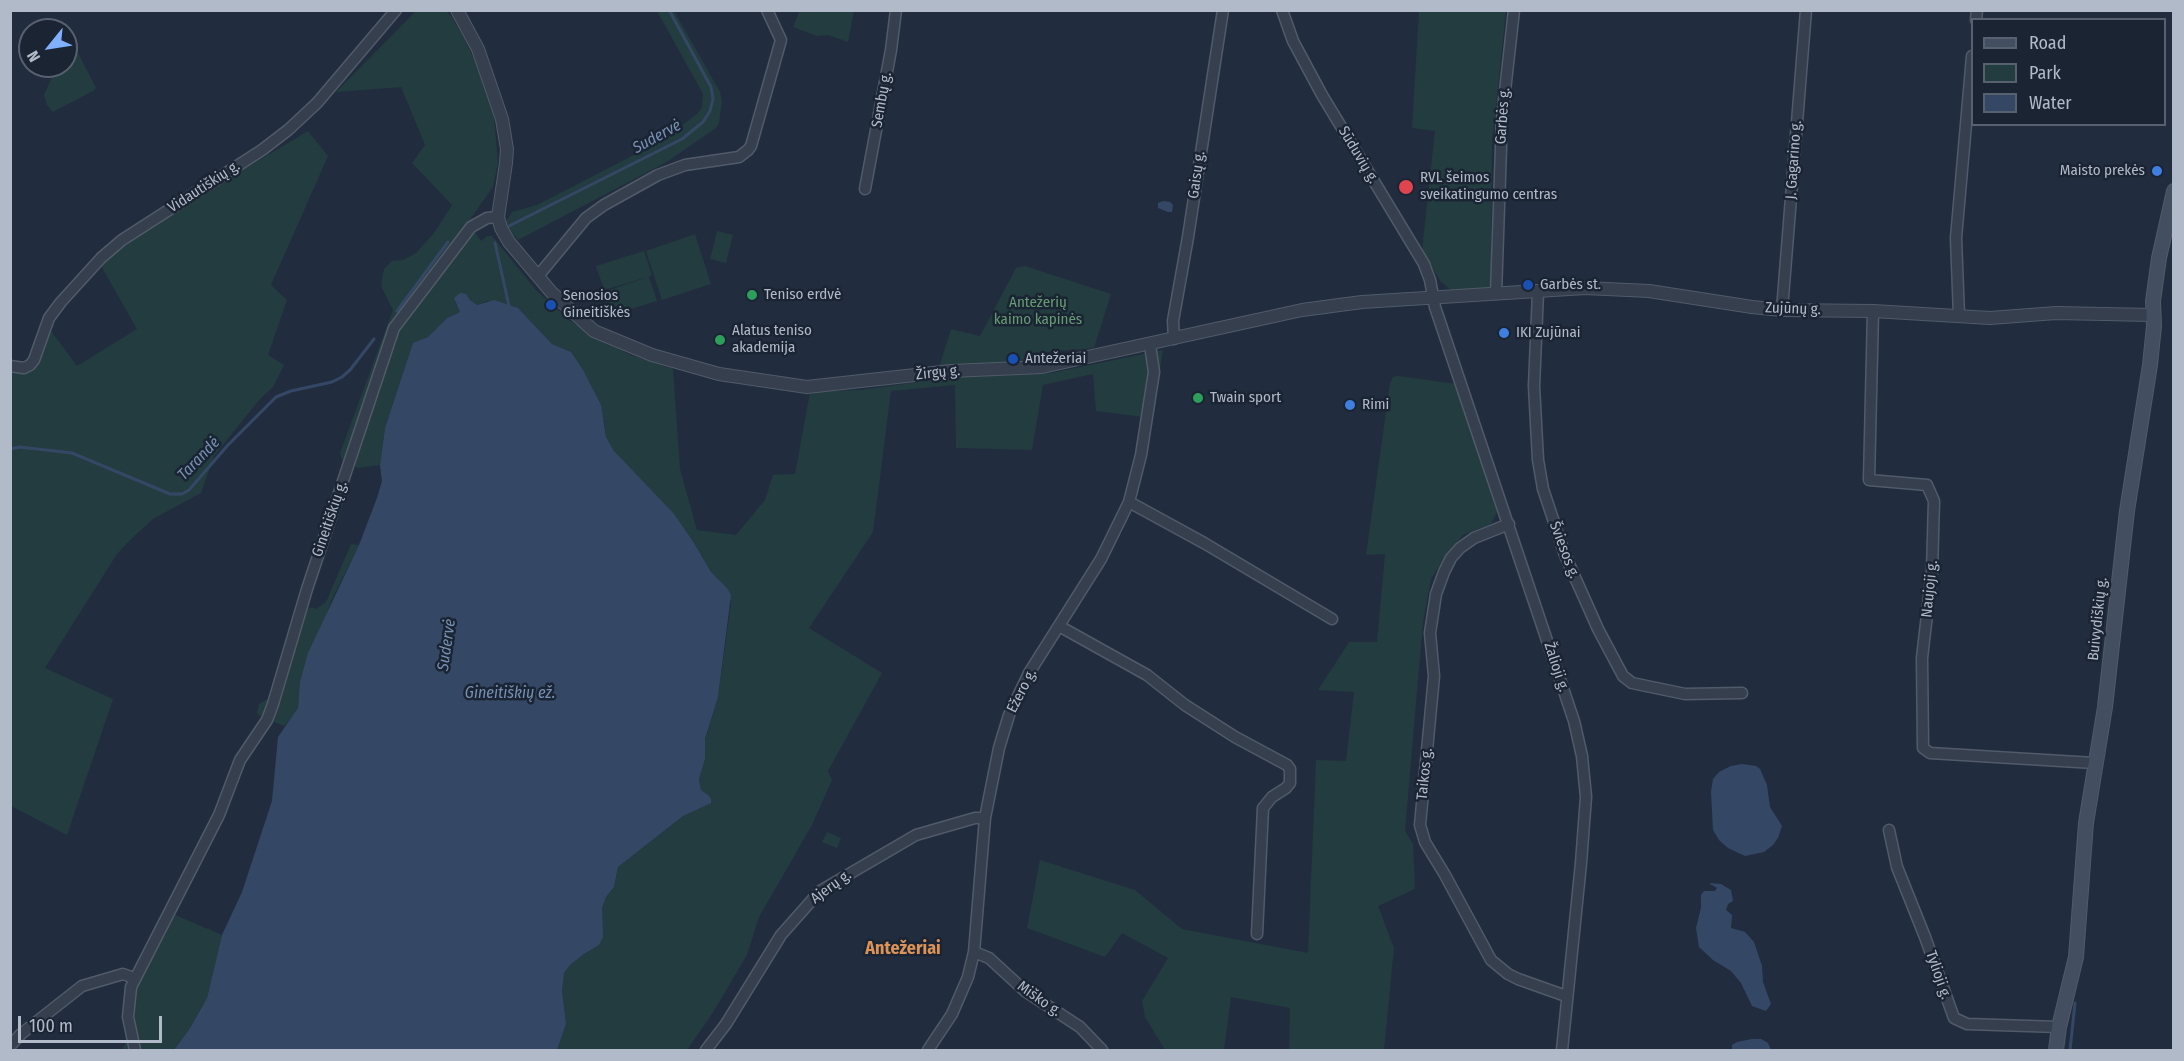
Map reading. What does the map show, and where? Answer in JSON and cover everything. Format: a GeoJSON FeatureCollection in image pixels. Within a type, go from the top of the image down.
{"type":"FeatureCollection","features":[{"type":"Feature","properties":{"kind":"main road","name":"Buivydiškių g."},"geometry":{"type":"LineString","coordinates":[[2056,1050],[2059,1027],[2076,957],[2086,823],[2105,707],[2127,511],[2150,365],[2154,326],[2152,315],[2159,258],[2171,219],[2174,191]]}},
{"type":"Feature","properties":{"kind":"street","name":"Vidautiškių g."},"geometry":{"type":"LineString","coordinates":[[10,366],[24,368],[33,360],[49,318],[101,258],[122,240],[262,150],[288,130],[317,103],[396,10]]}},
{"type":"Feature","properties":{"kind":"street"},"geometry":{"type":"LineString","coordinates":[[456,10],[478,49],[502,119],[507,148],[498,217]]}},
{"type":"Feature","properties":{"kind":"street"},"geometry":{"type":"LineString","coordinates":[[538,276],[586,218],[604,205],[658,175],[685,165],[739,157],[748,150],[781,40],[767,10]]}},
{"type":"Feature","properties":{"kind":"street","name":"Sembų g."},"geometry":{"type":"LineString","coordinates":[[865,189],[891,50],[896,10]]}},
{"type":"Feature","properties":{"kind":"street","name":"Gaisų g."},"geometry":{"type":"LineString","coordinates":[[1174,339],[1173,321],[1223,10]]}},
{"type":"Feature","properties":{"kind":"street","name":"Sūduvių g."},"geometry":{"type":"LineString","coordinates":[[1282,10],[1293,41],[1322,95],[1424,264],[1435,298]]}},
{"type":"Feature","properties":{"kind":"street","name":"Garbės g."},"geometry":{"type":"LineString","coordinates":[[1496,294],[1502,118],[1514,10]]}},
{"type":"Feature","properties":{"kind":"street","name":"J. Gagarino g."},"geometry":{"type":"LineString","coordinates":[[1782,310],[1806,10]]}},
{"type":"Feature","properties":{"kind":"street"},"geometry":{"type":"LineString","coordinates":[[1959,316],[1956,238],[1971,67]]}},
{"type":"Feature","properties":{"kind":"street","name":"Žirgų g."},"geometry":{"type":"LineString","coordinates":[[498,217],[509,242],[552,293],[594,331],[619,343],[690,367],[797,386],[834,385],[951,371],[1042,367],[1302,310],[1362,302],[1435,298]]}},
{"type":"Feature","properties":{"kind":"street","name":"Gineitiškių g."},"geometry":{"type":"LineString","coordinates":[[135,1050],[128,1017],[128,1004],[134,978],[219,815],[240,760],[270,712],[307,589],[394,328],[471,227],[487,218],[498,217]]}},
{"type":"Feature","properties":{"kind":"street","name":"Zujūnų g."},"geometry":{"type":"LineString","coordinates":[[1435,298],[1580,288],[1625,288],[1752,308],[1782,310],[1873,311],[2012,318],[2077,313],[2152,315]]}},
{"type":"Feature","properties":{"kind":"street","name":"Šviesos g."},"geometry":{"type":"LineString","coordinates":[[1538,291],[1534,386],[1538,460],[1543,489],[1564,555],[1598,629],[1623,676],[1632,683],[1685,694],[1742,693]]}},
{"type":"Feature","properties":{"kind":"street","name":"Žalioji g."},"geometry":{"type":"LineString","coordinates":[[1435,298],[1435,307],[1574,721],[1582,756],[1586,798],[1562,1050]]}},
{"type":"Feature","properties":{"kind":"street","name":"Naujoji g."},"geometry":{"type":"LineString","coordinates":[[1873,311],[1869,480],[1927,485],[1934,501],[1932,571],[1922,658],[1923,748],[1930,753],[2094,764]]}},
{"type":"Feature","properties":{"kind":"street","name":"Ežero g."},"geometry":{"type":"LineString","coordinates":[[928,1050],[952,1014],[968,977],[974,952],[985,818],[999,748],[1009,715],[1029,673],[1101,559],[1129,502],[1141,455],[1154,372],[1150,345]]}},
{"type":"Feature","properties":{"kind":"street"},"geometry":{"type":"LineString","coordinates":[[1129,502],[1204,543],[1332,620]]}},
{"type":"Feature","properties":{"kind":"street","name":"Taikos g."},"geometry":{"type":"LineString","coordinates":[[1509,524],[1474,538],[1460,548],[1447,565],[1436,594],[1430,633],[1434,676],[1420,825],[1425,842],[1491,960],[1518,979],[1566,996]]}},
{"type":"Feature","properties":{"kind":"street"},"geometry":{"type":"LineString","coordinates":[[1059,626],[1147,675],[1185,705],[1235,737],[1287,765],[1290,769],[1290,783],[1272,797],[1263,808],[1257,934]]}},
{"type":"Feature","properties":{"kind":"street","name":"Ajerų g."},"geometry":{"type":"LineString","coordinates":[[706,1050],[726,1024],[781,935],[819,891],[916,835],[975,818],[985,818]]}},
{"type":"Feature","properties":{"kind":"street","name":"Tylioji g."},"geometry":{"type":"LineString","coordinates":[[1889,830],[1897,867],[1954,1018],[1967,1024],[2059,1027]]}},
{"type":"Feature","properties":{"kind":"street","name":"Miško g."},"geometry":{"type":"LineString","coordinates":[[974,952],[989,958],[1025,991],[1080,1027],[1102,1050]]}},
{"type":"Feature","properties":{"kind":"street"},"geometry":{"type":"LineString","coordinates":[[10,1047],[21,1034],[82,986],[123,974],[134,978]]}},
{"type":"Feature","properties":{"kind":"green space"},"geometry":{"type":"Polygon","coordinates":[[[416,11],[446,11],[451,16],[481,73],[494,117],[498,163],[493,187],[471,218],[481,241],[487,236],[492,236],[536,290],[569,320],[604,342],[631,355],[673,369],[680,469],[697,530],[736,535],[765,500],[773,475],[795,474],[810,392],[860,390],[955,377],[1051,373],[1163,350],[1152,418],[1096,411],[1093,374],[1043,385],[1032,450],[956,448],[955,385],[891,391],[873,532],[809,628],[882,673],[828,771],[832,780],[812,825],[759,917],[747,955],[712,1014],[687,1050],[557,1050],[566,1024],[562,991],[564,973],[570,965],[599,945],[602,908],[606,897],[614,887],[618,867],[683,816],[711,799],[701,790],[699,779],[705,759],[705,740],[718,697],[731,603],[727,588],[711,572],[694,543],[614,451],[606,437],[604,421],[571,352],[552,344],[518,308],[487,301],[477,305],[466,294],[455,301],[460,312],[447,318],[428,337],[413,344],[385,428],[380,465],[358,468],[342,460],[340,453],[393,310],[381,286],[384,269],[392,261],[403,260],[416,253],[434,233],[452,205],[412,163],[425,145],[401,87],[336,92],[416,11]]]}},
{"type":"Feature","properties":{"kind":"green space"},"geometry":{"type":"Polygon","coordinates":[[[657,11],[674,11],[720,92],[722,102],[716,128],[665,163],[518,240],[505,223],[512,212],[537,205],[665,139],[698,113],[702,107],[703,94],[657,11]]]}},
{"type":"Feature","properties":{"kind":"green space"},"geometry":{"type":"Polygon","coordinates":[[[798,11],[854,11],[848,42],[828,35],[817,36],[793,27],[798,11]]]}},
{"type":"Feature","properties":{"kind":"green space"},"geometry":{"type":"Polygon","coordinates":[[[1419,11],[1506,11],[1492,144],[1491,290],[1451,290],[1441,282],[1422,250],[1435,131],[1412,128],[1419,11]]]}},
{"type":"Feature","properties":{"kind":"green space"},"geometry":{"type":"Polygon","coordinates":[[[78,53],[96,88],[53,112],[47,105],[44,95],[52,78],[78,78],[78,53]]]}},
{"type":"Feature","properties":{"kind":"green space"},"geometry":{"type":"Polygon","coordinates":[[[308,131],[328,156],[271,285],[287,300],[268,355],[284,365],[273,387],[260,399],[214,456],[201,493],[153,519],[117,554],[45,668],[113,699],[67,835],[11,806],[10,371],[24,372],[48,327],[77,366],[137,329],[100,264],[171,213],[308,131]]]}},
{"type":"Feature","properties":{"kind":"green space"},"geometry":{"type":"Polygon","coordinates":[[[717,231],[733,235],[726,263],[710,259],[717,231]]]}},
{"type":"Feature","properties":{"kind":"green space"},"geometry":{"type":"Polygon","coordinates":[[[695,234],[711,284],[662,300],[646,251],[695,234]]]}},
{"type":"Feature","properties":{"kind":"green space"},"geometry":{"type":"Polygon","coordinates":[[[644,251],[657,301],[609,316],[601,293],[648,277],[604,290],[596,266],[644,251]]]}},
{"type":"Feature","properties":{"kind":"green space","name":"Antežerių kaimo kapinės"},"geometry":{"type":"Polygon","coordinates":[[[1025,266],[1111,294],[1094,348],[1047,352],[1036,360],[939,367],[951,329],[980,336],[1016,268],[1025,266]]]}},
{"type":"Feature","properties":{"kind":"green space"},"geometry":{"type":"Polygon","coordinates":[[[1393,377],[1456,384],[1497,512],[1491,524],[1463,535],[1446,555],[1431,579],[1423,622],[1405,831],[1413,844],[1415,889],[1378,906],[1394,948],[1384,1050],[1289,1050],[1290,1008],[1231,997],[1224,1050],[1165,1050],[1145,1017],[1142,1001],[1168,958],[1122,933],[1105,957],[1027,928],[1040,860],[1135,890],[1182,929],[1308,953],[1316,760],[1346,761],[1354,692],[1318,690],[1349,642],[1377,642],[1385,554],[1366,555],[1390,383],[1393,377]]]}},
{"type":"Feature","properties":{"kind":"green space"},"geometry":{"type":"Polygon","coordinates":[[[351,544],[359,545],[331,601],[299,696],[298,708],[284,726],[260,716],[257,713],[259,704],[271,697],[282,696],[305,612],[310,607],[316,609],[326,602],[351,544]]]}},
{"type":"Feature","properties":{"kind":"green space"},"geometry":{"type":"Polygon","coordinates":[[[827,832],[841,838],[837,848],[822,842],[827,832]]]}},
{"type":"Feature","properties":{"kind":"green space"},"geometry":{"type":"Polygon","coordinates":[[[175,915],[222,935],[207,998],[174,1050],[122,1050],[135,1022],[133,1003],[138,985],[175,915]]]}},
{"type":"Feature","properties":{"kind":"water"},"geometry":{"type":"Polygon","coordinates":[[[1163,201],[1173,205],[1172,212],[1158,208],[1158,203],[1163,201]]]}},
{"type":"Feature","properties":{"kind":"water","name":"Gineitiškių ež."},"geometry":{"type":"Polygon","coordinates":[[[460,293],[466,294],[477,305],[494,300],[518,308],[552,344],[571,352],[601,405],[606,437],[614,451],[674,514],[711,572],[731,595],[718,697],[705,739],[705,759],[699,779],[701,790],[708,795],[711,803],[683,816],[618,867],[614,887],[606,897],[602,908],[603,937],[599,945],[570,965],[564,973],[562,991],[566,1024],[557,1050],[174,1050],[207,998],[222,935],[242,892],[272,801],[278,737],[298,708],[300,682],[308,653],[359,545],[377,498],[382,481],[380,465],[385,428],[413,343],[428,337],[447,318],[460,312],[454,298],[460,293]]]}},
{"type":"Feature","properties":{"kind":"water"},"geometry":{"type":"Polygon","coordinates":[[[1742,764],[1756,766],[1760,769],[1767,785],[1770,807],[1782,826],[1773,845],[1764,852],[1745,856],[1728,848],[1713,830],[1711,792],[1713,779],[1719,772],[1742,764]]]}},
{"type":"Feature","properties":{"kind":"water"},"geometry":{"type":"Polygon","coordinates":[[[1710,883],[1721,884],[1731,890],[1733,901],[1728,904],[1726,910],[1732,915],[1731,928],[1745,932],[1754,942],[1762,966],[1763,982],[1771,1004],[1766,1011],[1752,1006],[1741,983],[1731,971],[1713,960],[1699,947],[1696,928],[1701,908],[1701,895],[1704,891],[1715,891],[1717,888],[1710,883]]]}},
{"type":"Feature","properties":{"kind":"water"},"geometry":{"type":"Polygon","coordinates":[[[1761,1039],[1768,1043],[1771,1050],[1732,1050],[1732,1045],[1737,1042],[1761,1039]]]}},
{"type":"Feature","properties":{"kind":"waterway","name":"Sudervė"},"geometry":{"type":"LineString","coordinates":[[509,226],[682,139],[703,122],[710,111],[713,99],[711,87],[669,10]]}},
{"type":"Feature","properties":{"kind":"waterway","name":"Tarandė"},"geometry":{"type":"LineString","coordinates":[[397,311],[448,242]]}},
{"type":"Feature","properties":{"kind":"waterway","name":"Sudervė"},"geometry":{"type":"LineString","coordinates":[[495,243],[509,306]]}},
{"type":"Feature","properties":{"kind":"waterway","name":"Tarandė"},"geometry":{"type":"LineString","coordinates":[[10,449],[20,447],[72,453],[170,494],[182,494],[189,490],[228,445],[276,397],[291,391],[332,382],[342,377],[374,339]]}},
{"type":"Feature","properties":{"kind":"waterway"},"geometry":{"type":"LineString","coordinates":[[2070,1050],[2075,1003]]}},
{"type":"Feature","properties":{"kind":"place","name":"Maisto prekės"},"geometry":{"type":"Point","coordinates":[2157,171]}},
{"type":"Feature","properties":{"kind":"place","name":"RVL šeimos sveikatingumo centras"},"geometry":{"type":"Point","coordinates":[1406,187]}},
{"type":"Feature","properties":{"kind":"place","name":"Garbės st."},"geometry":{"type":"Point","coordinates":[1528,285]}},
{"type":"Feature","properties":{"kind":"place","name":"Teniso erdvė"},"geometry":{"type":"Point","coordinates":[752,295]}},
{"type":"Feature","properties":{"kind":"place","name":"Senosios Gineitiškės"},"geometry":{"type":"Point","coordinates":[551,305]}},
{"type":"Feature","properties":{"kind":"place","name":"IKI Zujūnai"},"geometry":{"type":"Point","coordinates":[1504,333]}},
{"type":"Feature","properties":{"kind":"place","name":"Alatus teniso akademija"},"geometry":{"type":"Point","coordinates":[720,340]}},
{"type":"Feature","properties":{"kind":"place","name":"Antežeriai"},"geometry":{"type":"Point","coordinates":[1013,359]}},
{"type":"Feature","properties":{"kind":"place","name":"Twain sport"},"geometry":{"type":"Point","coordinates":[1198,398]}},
{"type":"Feature","properties":{"kind":"place","name":"Rimi"},"geometry":{"type":"Point","coordinates":[1350,405]}},
{"type":"Feature","properties":{"kind":"district","name":"Antežeriai"},"geometry":{"type":"Point","coordinates":[903,949]}}]}
